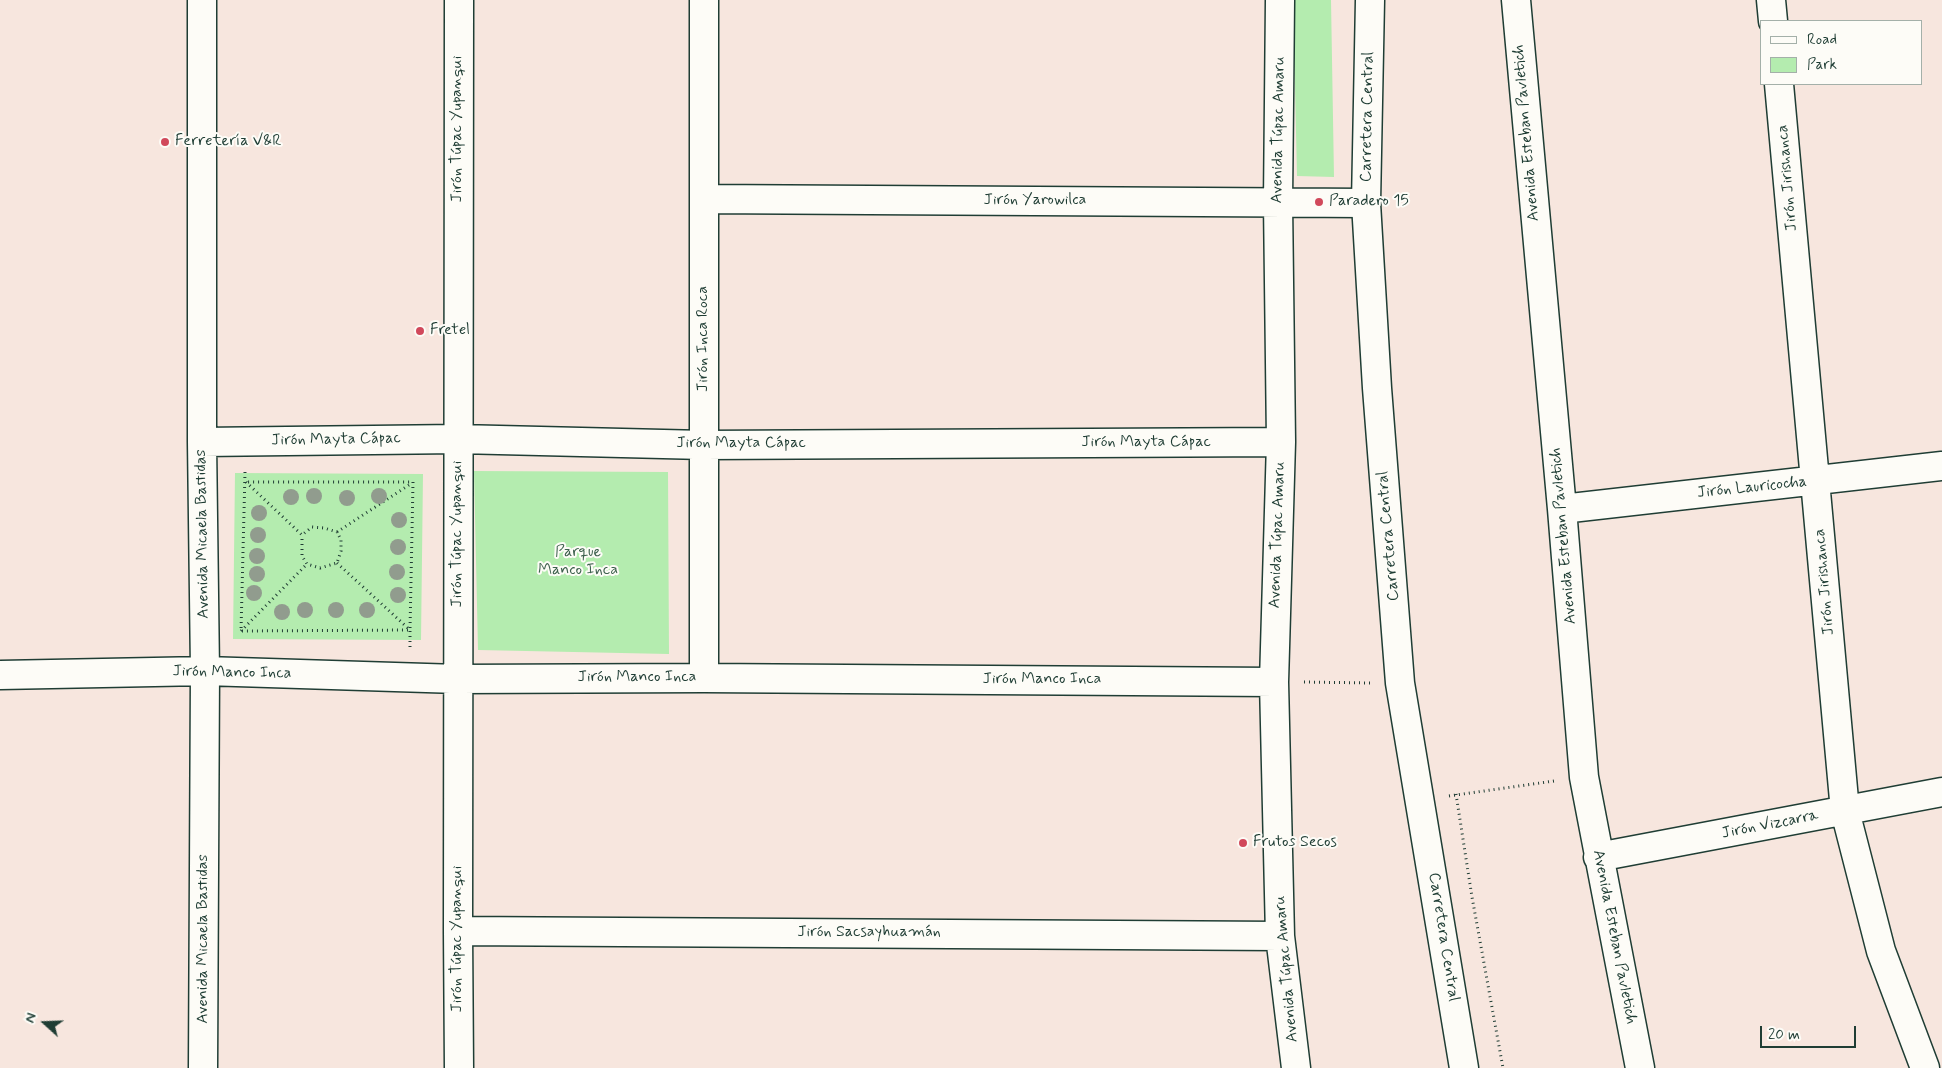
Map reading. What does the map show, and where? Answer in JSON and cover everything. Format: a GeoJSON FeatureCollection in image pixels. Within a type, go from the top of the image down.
{"type":"FeatureCollection","features":[{"type":"Feature","properties":{"kind":"main road","name":"Avenida Micaela Bastidas"},"geometry":{"type":"LineString","coordinates":[[202,0],[202,442],[205,672],[204,1068]]}},
{"type":"Feature","properties":{"kind":"main road","name":"Jirón Túpac Yupanqui"},"geometry":{"type":"LineString","coordinates":[[459,0],[458,931],[460,1068]]}},
{"type":"Feature","properties":{"kind":"main road","name":"Jirón Inca Roca"},"geometry":{"type":"LineString","coordinates":[[704,0],[704,678]]}},
{"type":"Feature","properties":{"kind":"main road","name":"Avenida Túpac Amaru"},"geometry":{"type":"LineString","coordinates":[[1280,0],[1278,202],[1280,442],[1274,682],[1280,936],[1296,1068]]}},
{"type":"Feature","properties":{"kind":"main road","name":"Carretera Central"},"geometry":{"type":"LineString","coordinates":[[1370,0],[1366,203],[1377,388],[1400,683],[1464,1068]]}},
{"type":"Feature","properties":{"kind":"main road","name":"Avenida Esteban Pavletich"},"geometry":{"type":"LineString","coordinates":[[1516,0],[1584,777],[1640,1068]]}},
{"type":"Feature","properties":{"kind":"main road"},"geometry":{"type":"LineString","coordinates":[[1772,0],[1773,20]]}},
{"type":"Feature","properties":{"kind":"main road","name":"Jirón Jirishanca"},"geometry":{"type":"LineString","coordinates":[[1779,85],[1845,810],[1881,951],[1925,1068]]}},
{"type":"Feature","properties":{"kind":"main road","name":"Jirón Yarowilca"},"geometry":{"type":"LineString","coordinates":[[704,198],[1366,203]]}},
{"type":"Feature","properties":{"kind":"main road","name":"Jirón Mayta Cápac"},"geometry":{"type":"LineString","coordinates":[[202,442],[458,439],[704,445],[1280,442]]}},
{"type":"Feature","properties":{"kind":"main road","name":"Jirón Lauricocha"},"geometry":{"type":"LineString","coordinates":[[1562,509],[1942,466]]}},
{"type":"Feature","properties":{"kind":"main road","name":"Jirón Manco Inca"},"geometry":{"type":"LineString","coordinates":[[0,675],[205,672],[458,679],[704,678],[1274,682]]}},
{"type":"Feature","properties":{"kind":"main road","name":"Jirón Vizcarra"},"geometry":{"type":"LineString","coordinates":[[1598,857],[1942,792]]}},
{"type":"Feature","properties":{"kind":"main road","name":"Jirón Sacsayhuamán"},"geometry":{"type":"LineString","coordinates":[[458,931],[1280,936]]}},
{"type":"Feature","properties":{"kind":"path"},"geometry":{"type":"LineString","coordinates":[[246,482],[413,482]]}},
{"type":"Feature","properties":{"kind":"path"},"geometry":{"type":"LineString","coordinates":[[246,482],[302,535],[302,556],[307,564],[320,568],[337,563]]}},
{"type":"Feature","properties":{"kind":"path"},"geometry":{"type":"LineString","coordinates":[[241,631],[246,482]]}},
{"type":"Feature","properties":{"kind":"path"},"geometry":{"type":"LineString","coordinates":[[337,532],[413,482]]}},
{"type":"Feature","properties":{"kind":"path"},"geometry":{"type":"LineString","coordinates":[[410,630],[413,482]]}},
{"type":"Feature","properties":{"kind":"path"},"geometry":{"type":"LineString","coordinates":[[302,535],[312,527],[337,532],[341,540],[341,551],[337,563]]}},
{"type":"Feature","properties":{"kind":"path"},"geometry":{"type":"LineString","coordinates":[[337,563],[410,630]]}},
{"type":"Feature","properties":{"kind":"path"},"geometry":{"type":"LineString","coordinates":[[241,631],[307,564]]}},
{"type":"Feature","properties":{"kind":"path"},"geometry":{"type":"LineString","coordinates":[[241,631],[410,630]]}},
{"type":"Feature","properties":{"kind":"path"},"geometry":{"type":"LineString","coordinates":[[1274,682],[1400,683]]}},
{"type":"Feature","properties":{"kind":"path"},"geometry":{"type":"LineString","coordinates":[[1503,1068],[1472,897],[1456,794],[1584,777]]}},
{"type":"Feature","properties":{"kind":"green space"},"geometry":{"type":"Polygon","coordinates":[[[1293,0],[1331,0],[1334,177],[1297,176],[1293,0]]]}},
{"type":"Feature","properties":{"kind":"green space","name":"Parque Manco Inca"},"geometry":{"type":"Polygon","coordinates":[[[474,471],[668,472],[669,654],[478,650],[474,471]]]}},
{"type":"Feature","properties":{"kind":"green space"},"geometry":{"type":"Polygon","coordinates":[[[235,473],[423,474],[421,640],[233,639],[235,473]]]}},
{"type":"Feature","properties":{"kind":"place","name":"Ferretería V&R"},"geometry":{"type":"Point","coordinates":[165,142]}},
{"type":"Feature","properties":{"kind":"place","name":"Paradero 15"},"geometry":{"type":"Point","coordinates":[1319,202]}},
{"type":"Feature","properties":{"kind":"place","name":"Fretel"},"geometry":{"type":"Point","coordinates":[420,331]}},
{"type":"Feature","properties":{"kind":"place","name":"Frutos Secos"},"geometry":{"type":"Point","coordinates":[1243,843]}}]}
